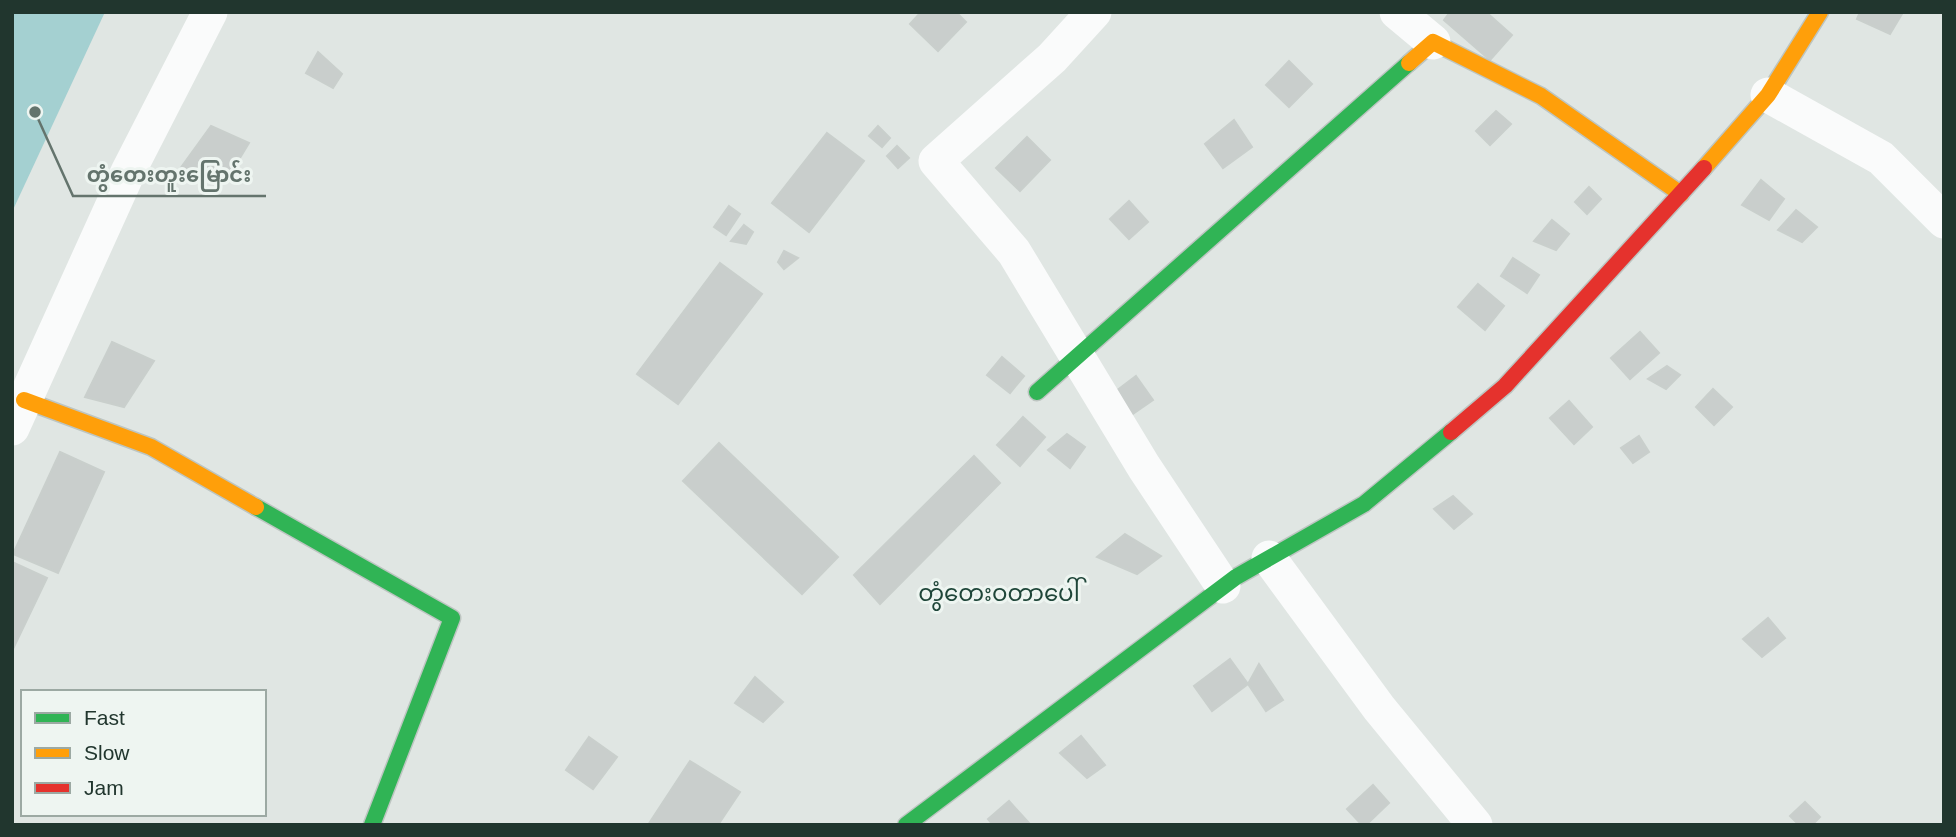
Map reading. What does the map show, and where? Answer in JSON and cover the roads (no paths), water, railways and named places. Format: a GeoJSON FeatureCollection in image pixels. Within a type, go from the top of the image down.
{"type":"FeatureCollection","features":[{"type":"Feature","properties":{"kind":"street"},"geometry":{"type":"LineString","coordinates":[[210,12],[128,172],[18,414],[151,447],[452,618],[372,825]]}},
{"type":"Feature","properties":{"kind":"street"},"geometry":{"type":"LineString","coordinates":[[1094,12],[1052,58],[936,161],[1014,252],[1144,467],[1223,586]]}},
{"type":"Feature","properties":{"kind":"street"},"geometry":{"type":"LineString","coordinates":[[1397,12],[1433,42],[1541,96],[1681,194]]}},
{"type":"Feature","properties":{"kind":"street"},"geometry":{"type":"LineString","coordinates":[[906,825],[1223,586],[1364,504],[1505,386],[1768,95],[1820,12]]}},
{"type":"Feature","properties":{"kind":"street"},"geometry":{"type":"LineString","coordinates":[[1037,392],[1433,42]]}},
{"type":"Feature","properties":{"kind":"street"},"geometry":{"type":"LineString","coordinates":[[1768,95],[1881,158],[1944,221]]}},
{"type":"Feature","properties":{"kind":"street"},"geometry":{"type":"LineString","coordinates":[[1269,558],[1380,708],[1475,825]]}},
{"type":"Feature","properties":{"kind":"water"},"geometry":{"type":"Polygon","coordinates":[[[12,12],[105,12],[12,212],[12,12]]]}},
{"type":"Feature","properties":{"kind":"place","name":"တွံတေးတူးမြောင်း"},"geometry":{"type":"Point","coordinates":[35,112]}},
{"type":"Feature","properties":{"kind":"district","name":"တွံတေးဝတာပေါ်"},"geometry":{"type":"Point","coordinates":[999,593]}}]}
